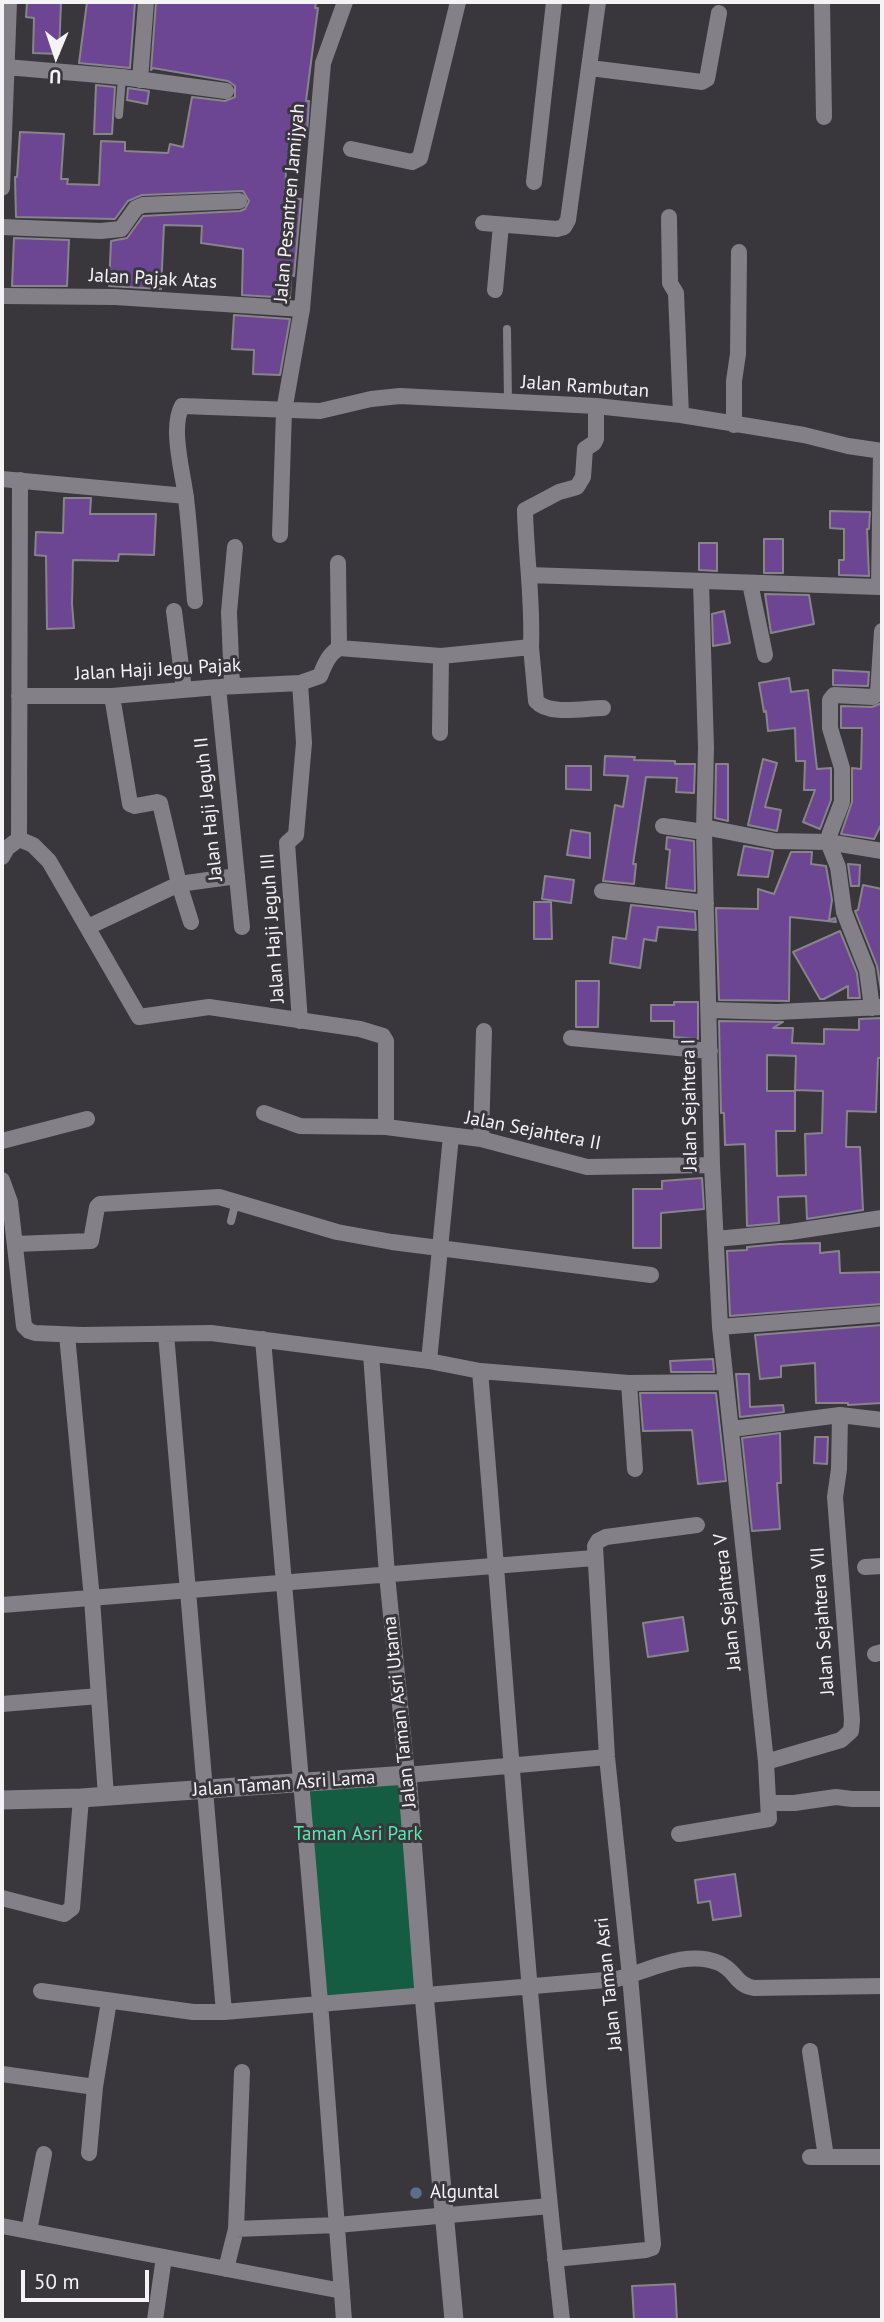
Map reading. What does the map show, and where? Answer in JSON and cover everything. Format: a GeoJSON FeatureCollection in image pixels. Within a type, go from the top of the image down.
{"type":"FeatureCollection","features":[{"type":"Feature","properties":{"kind":"street"},"geometry":{"type":"LineString","coordinates":[[2,188],[9,2]]}},
{"type":"Feature","properties":{"kind":"street"},"geometry":{"type":"LineString","coordinates":[[140,80],[146,2]]}},
{"type":"Feature","properties":{"kind":"street","name":"Jalan Pesantren Jamijyah"},"geometry":{"type":"LineString","coordinates":[[280,535],[284,411],[302,309],[323,63],[345,2]]}},
{"type":"Feature","properties":{"kind":"street"},"geometry":{"type":"LineString","coordinates":[[351,149],[412,162],[420,158],[458,2]]}},
{"type":"Feature","properties":{"kind":"street"},"geometry":{"type":"LineString","coordinates":[[534,181],[554,2]]}},
{"type":"Feature","properties":{"kind":"street"},"geometry":{"type":"LineString","coordinates":[[483,223],[557,229],[564,227],[568,220],[598,2]]}},
{"type":"Feature","properties":{"kind":"street"},"geometry":{"type":"LineString","coordinates":[[822,2],[824,117]]}},
{"type":"Feature","properties":{"kind":"street"},"geometry":{"type":"LineString","coordinates":[[590,68],[702,82],[707,79],[719,13]]}},
{"type":"Feature","properties":{"kind":"street"},"geometry":{"type":"LineString","coordinates":[[6,67],[122,77],[226,91]]}},
{"type":"Feature","properties":{"kind":"street"},"geometry":{"type":"LineString","coordinates":[[2,227],[101,231],[121,229],[136,208],[143,205],[239,201]]}},
{"type":"Feature","properties":{"kind":"street"},"geometry":{"type":"LineString","coordinates":[[669,217],[670,283],[676,293],[681,415]]}},
{"type":"Feature","properties":{"kind":"street"},"geometry":{"type":"LineString","coordinates":[[495,290],[501,225]]}},
{"type":"Feature","properties":{"kind":"street"},"geometry":{"type":"LineString","coordinates":[[734,425],[740,252]]}},
{"type":"Feature","properties":{"kind":"street","name":"Jalan Pajak Atas"},"geometry":{"type":"LineString","coordinates":[[2,296],[115,297],[302,309]]}},
{"type":"Feature","properties":{"kind":"street","name":"Jalan Rambutan"},"geometry":{"type":"LineString","coordinates":[[186,496],[179,457],[178,421],[183,406],[320,411],[371,399],[431,396],[596,406],[681,415],[804,435],[881,451]]}},
{"type":"Feature","properties":{"kind":"street"},"geometry":{"type":"LineString","coordinates":[[596,406],[596,439],[584,452],[581,482],[578,486],[559,492],[525,510],[526,561],[533,607],[532,672],[539,704],[550,709],[603,708]]}},
{"type":"Feature","properties":{"kind":"street"},"geometry":{"type":"LineString","coordinates":[[529,575],[881,587],[881,451]]}},
{"type":"Feature","properties":{"kind":"street"},"geometry":{"type":"LineString","coordinates":[[2,479],[186,496],[195,601]]}},
{"type":"Feature","properties":{"kind":"street"},"geometry":{"type":"LineString","coordinates":[[19,839],[20,480]]}},
{"type":"Feature","properties":{"kind":"street","name":"Jalan Haji Jeguh II"},"geometry":{"type":"LineString","coordinates":[[235,547],[225,687],[242,927]]}},
{"type":"Feature","properties":{"kind":"street"},"geometry":{"type":"LineString","coordinates":[[338,563],[339,648]]}},
{"type":"Feature","properties":{"kind":"street","name":"Jalan Sejahtera I"},"geometry":{"type":"LineString","coordinates":[[701,582],[712,1165],[725,1382]]}},
{"type":"Feature","properties":{"kind":"street"},"geometry":{"type":"LineString","coordinates":[[750,583],[765,655]]}},
{"type":"Feature","properties":{"kind":"street"},"geometry":{"type":"LineString","coordinates":[[174,611],[184,690]]}},
{"type":"Feature","properties":{"kind":"street"},"geometry":{"type":"LineString","coordinates":[[710,1010],[777,1012],[877,1007],[867,970],[844,912],[838,867],[828,842],[842,802],[842,768],[830,728],[830,700],[834,695],[873,697],[878,693],[882,631]]}},
{"type":"Feature","properties":{"kind":"street"},"geometry":{"type":"LineString","coordinates":[[300,683],[320,676],[326,660],[339,648],[440,656],[531,647]]}},
{"type":"Feature","properties":{"kind":"street"},"geometry":{"type":"LineString","coordinates":[[440,656],[440,733]]}},
{"type":"Feature","properties":{"kind":"street","name":"Jalan Haji Jegu Pajak"},"geometry":{"type":"LineString","coordinates":[[19,696],[112,696],[300,683]]}},
{"type":"Feature","properties":{"kind":"street","name":"Jalan Haji Jeguh III"},"geometry":{"type":"LineString","coordinates":[[300,683],[304,743],[296,835],[287,843],[300,1020]]}},
{"type":"Feature","properties":{"kind":"street"},"geometry":{"type":"LineString","coordinates":[[112,696],[130,804],[135,806],[160,803],[191,922]]}},
{"type":"Feature","properties":{"kind":"street"},"geometry":{"type":"LineString","coordinates":[[663,826],[775,841],[828,842],[882,851]]}},
{"type":"Feature","properties":{"kind":"street"},"geometry":{"type":"LineString","coordinates":[[2,856],[7,848],[19,839]]}},
{"type":"Feature","properties":{"kind":"street"},"geometry":{"type":"LineString","coordinates":[[19,839],[33,845],[49,861],[139,1017],[209,1007],[360,1029],[383,1036],[386,1041],[386,1127]]}},
{"type":"Feature","properties":{"kind":"street"},"geometry":{"type":"LineString","coordinates":[[88,927],[125,907],[179,884],[237,876]]}},
{"type":"Feature","properties":{"kind":"street"},"geometry":{"type":"LineString","coordinates":[[602,891],[706,903]]}},
{"type":"Feature","properties":{"kind":"street"},"geometry":{"type":"LineString","coordinates":[[481,1139],[484,1031]]}},
{"type":"Feature","properties":{"kind":"street"},"geometry":{"type":"LineString","coordinates":[[571,1038],[710,1051]]}},
{"type":"Feature","properties":{"kind":"street","name":"Jalan Sejahtera II"},"geometry":{"type":"LineString","coordinates":[[264,1113],[300,1126],[386,1127],[481,1139],[587,1167],[712,1165]]}},
{"type":"Feature","properties":{"kind":"street"},"geometry":{"type":"LineString","coordinates":[[2,1141],[87,1119]]}},
{"type":"Feature","properties":{"kind":"street"},"geometry":{"type":"LineString","coordinates":[[429,1361],[451,1136]]}},
{"type":"Feature","properties":{"kind":"street"},"geometry":{"type":"LineString","coordinates":[[2,1180],[10,1202],[24,1326],[35,1333],[211,1333],[429,1361],[480,1371],[629,1383],[725,1382]]}},
{"type":"Feature","properties":{"kind":"street"},"geometry":{"type":"LineString","coordinates":[[16,1244],[91,1241],[97,1207],[100,1204],[219,1197],[337,1232],[440,1250],[650,1275]]}},
{"type":"Feature","properties":{"kind":"street"},"geometry":{"type":"LineString","coordinates":[[716,1239],[790,1232],[882,1218]]}},
{"type":"Feature","properties":{"kind":"street"},"geometry":{"type":"LineString","coordinates":[[720,1327],[882,1314]]}},
{"type":"Feature","properties":{"kind":"street"},"geometry":{"type":"LineString","coordinates":[[166,1334],[224,2012]]}},
{"type":"Feature","properties":{"kind":"street"},"geometry":{"type":"LineString","coordinates":[[67,1335],[92,1599],[106,1796]]}},
{"type":"Feature","properties":{"kind":"street"},"geometry":{"type":"LineString","coordinates":[[263,1339],[320,2002],[344,2320]]}},
{"type":"Feature","properties":{"kind":"street","name":"Jalan Taman Asri Utama"},"geometry":{"type":"LineString","coordinates":[[371,1354],[387,1574],[454,2320]]}},
{"type":"Feature","properties":{"kind":"street"},"geometry":{"type":"LineString","coordinates":[[480,1371],[511,1766],[562,2320]]}},
{"type":"Feature","properties":{"kind":"street","name":"Jalan Sejahtera V"},"geometry":{"type":"LineString","coordinates":[[725,1382],[766,1762],[768,1811]]}},
{"type":"Feature","properties":{"kind":"street"},"geometry":{"type":"LineString","coordinates":[[629,1383],[635,1469]]}},
{"type":"Feature","properties":{"kind":"street"},"geometry":{"type":"LineString","coordinates":[[732,1429],[840,1415],[882,1420]]}},
{"type":"Feature","properties":{"kind":"street","name":"Jalan Sejahtera VII"},"geometry":{"type":"LineString","coordinates":[[766,1762],[841,1740],[851,1731],[835,1497],[839,1469],[840,1415]]}},
{"type":"Feature","properties":{"kind":"street"},"geometry":{"type":"LineString","coordinates":[[2,1605],[594,1558],[594,1546],[606,1537],[697,1525]]}},
{"type":"Feature","properties":{"kind":"street","name":"Jalan Taman Asri"},"geometry":{"type":"LineString","coordinates":[[555,2259],[646,2250],[652,2248],[653,2244],[630,1976],[607,1757],[594,1558]]}},
{"type":"Feature","properties":{"kind":"street"},"geometry":{"type":"LineString","coordinates":[[864,1567],[882,1566]]}},
{"type":"Feature","properties":{"kind":"street"},"geometry":{"type":"LineString","coordinates":[[2,1704],[99,1696]]}},
{"type":"Feature","properties":{"kind":"street","name":"Jalan Taman Asri Lama"},"geometry":{"type":"LineString","coordinates":[[2,1800],[82,1798],[300,1784],[607,1757]]}},
{"type":"Feature","properties":{"kind":"street"},"geometry":{"type":"LineString","coordinates":[[679,1834],[794,1803],[836,1797],[882,1799]]}},
{"type":"Feature","properties":{"kind":"street"},"geometry":{"type":"LineString","coordinates":[[2,1898],[64,1914],[69,1912],[72,1908],[82,1798]]}},
{"type":"Feature","properties":{"kind":"street"},"geometry":{"type":"LineString","coordinates":[[41,1991],[193,2012],[224,2012],[617,1979],[693,1958],[708,1959],[721,1964],[729,1969],[742,1986],[754,1988],[882,1986]]}},
{"type":"Feature","properties":{"kind":"street"},"geometry":{"type":"LineString","coordinates":[[89,2153],[95,2087],[109,2001]]}},
{"type":"Feature","properties":{"kind":"street"},"geometry":{"type":"LineString","coordinates":[[810,2051],[818,2157],[882,2157]]}},
{"type":"Feature","properties":{"kind":"street"},"geometry":{"type":"LineString","coordinates":[[226,2269],[236,2229],[242,2072]]}},
{"type":"Feature","properties":{"kind":"street"},"geometry":{"type":"LineString","coordinates":[[2,2074],[95,2087]]}},
{"type":"Feature","properties":{"kind":"street"},"geometry":{"type":"LineString","coordinates":[[29,2231],[44,2154]]}},
{"type":"Feature","properties":{"kind":"street"},"geometry":{"type":"LineString","coordinates":[[236,2229],[337,2225],[550,2206]]}},
{"type":"Feature","properties":{"kind":"street"},"geometry":{"type":"LineString","coordinates":[[2,2226],[342,2291]]}},
{"type":"Feature","properties":{"kind":"street"},"geometry":{"type":"LineString","coordinates":[[155,2320],[164,2257]]}},
{"type":"Feature","properties":{"kind":"lane"},"geometry":{"type":"LineString","coordinates":[[118,115],[122,77]]}},
{"type":"Feature","properties":{"kind":"lane"},"geometry":{"type":"LineString","coordinates":[[508,329],[508,402]]}},
{"type":"Feature","properties":{"kind":"lane"},"geometry":{"type":"LineString","coordinates":[[232,1221],[236,1201]]}},
{"type":"Feature","properties":{"kind":"green space","name":"Taman Asri Park"},"geometry":{"type":"Polygon","coordinates":[[[409,1771],[424,1994],[320,2002],[297,1783],[409,1771]]]}},
{"type":"Feature","properties":{"kind":"building"},"geometry":{"type":"Polygon","coordinates":[[[27,2],[61,2],[59,54],[33,53],[34,18],[26,17],[27,2]]]}},
{"type":"Feature","properties":{"kind":"building"},"geometry":{"type":"Polygon","coordinates":[[[87,2],[135,2],[130,68],[79,63],[87,2]]]}},
{"type":"Feature","properties":{"kind":"building"},"geometry":{"type":"Polygon","coordinates":[[[156,2],[316,3],[315,8],[318,8],[306,101],[309,101],[307,133],[296,132],[290,169],[286,168],[285,198],[301,199],[290,298],[242,295],[243,249],[201,243],[202,226],[164,225],[161,289],[109,286],[111,241],[127,238],[143,216],[240,211],[245,209],[249,201],[243,191],[142,195],[128,201],[115,219],[16,217],[15,177],[20,132],[64,134],[61,179],[68,179],[67,184],[99,185],[101,141],[125,142],[125,151],[168,153],[170,144],[183,147],[192,97],[225,101],[235,97],[235,86],[228,81],[153,68],[151,70],[156,2]]]}},
{"type":"Feature","properties":{"kind":"building"},"geometry":{"type":"Polygon","coordinates":[[[96,85],[115,87],[112,134],[94,134],[96,85]]]}},
{"type":"Feature","properties":{"kind":"building"},"geometry":{"type":"Polygon","coordinates":[[[128,88],[149,91],[147,104],[127,100],[128,88]]]}},
{"type":"Feature","properties":{"kind":"building"},"geometry":{"type":"Polygon","coordinates":[[[14,238],[69,240],[67,286],[12,286],[14,238]]]}},
{"type":"Feature","properties":{"kind":"building"},"geometry":{"type":"Polygon","coordinates":[[[234,315],[290,319],[280,375],[253,374],[254,350],[232,349],[234,315]]]}},
{"type":"Feature","properties":{"kind":"building"},"geometry":{"type":"Polygon","coordinates":[[[64,498],[91,498],[90,514],[156,514],[154,555],[119,554],[118,561],[73,560],[74,628],[47,629],[46,556],[35,555],[36,532],[63,533],[64,498]]]}},
{"type":"Feature","properties":{"kind":"building"},"geometry":{"type":"Polygon","coordinates":[[[830,511],[870,512],[867,529],[869,576],[839,575],[839,560],[844,560],[844,529],[830,528],[830,511]]]}},
{"type":"Feature","properties":{"kind":"building"},"geometry":{"type":"Polygon","coordinates":[[[764,539],[783,539],[783,573],[764,573],[764,539]]]}},
{"type":"Feature","properties":{"kind":"building"},"geometry":{"type":"Polygon","coordinates":[[[699,543],[717,543],[717,571],[699,570],[699,543]]]}},
{"type":"Feature","properties":{"kind":"building"},"geometry":{"type":"Polygon","coordinates":[[[765,594],[809,595],[814,624],[771,633],[765,594]]]}},
{"type":"Feature","properties":{"kind":"building"},"geometry":{"type":"Polygon","coordinates":[[[724,611],[730,643],[713,646],[712,614],[724,611]]]}},
{"type":"Feature","properties":{"kind":"building"},"geometry":{"type":"Polygon","coordinates":[[[833,670],[869,672],[868,686],[833,685],[833,670]]]}},
{"type":"Feature","properties":{"kind":"building"},"geometry":{"type":"Polygon","coordinates":[[[789,678],[791,692],[808,690],[817,769],[831,768],[831,800],[820,829],[803,822],[815,790],[804,790],[805,761],[796,761],[795,728],[768,731],[766,711],[764,712],[759,683],[789,678]]]}},
{"type":"Feature","properties":{"kind":"building"},"geometry":{"type":"Polygon","coordinates":[[[882,703],[882,823],[874,839],[841,834],[852,802],[852,768],[861,769],[862,728],[841,728],[841,706],[872,707],[882,703]]]}},
{"type":"Feature","properties":{"kind":"building"},"geometry":{"type":"Polygon","coordinates":[[[605,756],[695,764],[694,793],[676,792],[677,778],[646,777],[633,864],[636,864],[634,884],[603,881],[615,805],[623,807],[628,776],[604,775],[605,756]]]}},
{"type":"Feature","properties":{"kind":"building"},"geometry":{"type":"Polygon","coordinates":[[[763,759],[777,763],[765,807],[781,810],[777,831],[748,825],[763,759]]]}},
{"type":"Feature","properties":{"kind":"building"},"geometry":{"type":"Polygon","coordinates":[[[716,764],[728,764],[728,821],[715,818],[716,764]]]}},
{"type":"Feature","properties":{"kind":"building"},"geometry":{"type":"Polygon","coordinates":[[[566,766],[591,766],[591,790],[566,789],[566,766]]]}},
{"type":"Feature","properties":{"kind":"building"},"geometry":{"type":"Polygon","coordinates":[[[571,830],[590,833],[590,858],[567,855],[571,830]]]}},
{"type":"Feature","properties":{"kind":"building"},"geometry":{"type":"Polygon","coordinates":[[[667,837],[694,841],[695,891],[666,888],[670,850],[666,849],[667,837]]]}},
{"type":"Feature","properties":{"kind":"building"},"geometry":{"type":"Polygon","coordinates":[[[744,846],[773,851],[768,877],[738,875],[744,846]]]}},
{"type":"Feature","properties":{"kind":"building"},"geometry":{"type":"Polygon","coordinates":[[[791,852],[812,852],[811,864],[826,866],[832,900],[829,920],[835,918],[836,922],[790,917],[789,1001],[719,1000],[716,908],[758,909],[758,889],[774,894],[791,852]]]}},
{"type":"Feature","properties":{"kind":"building"},"geometry":{"type":"Polygon","coordinates":[[[848,864],[860,865],[859,886],[851,886],[848,864]]]}},
{"type":"Feature","properties":{"kind":"building"},"geometry":{"type":"Polygon","coordinates":[[[545,876],[574,880],[571,903],[542,899],[545,876]]]}},
{"type":"Feature","properties":{"kind":"building"},"geometry":{"type":"Polygon","coordinates":[[[863,885],[882,889],[882,997],[877,966],[855,911],[858,910],[863,885]]]}},
{"type":"Feature","properties":{"kind":"building"},"geometry":{"type":"Polygon","coordinates":[[[534,902],[551,902],[552,939],[534,939],[534,902]]]}},
{"type":"Feature","properties":{"kind":"building"},"geometry":{"type":"Polygon","coordinates":[[[631,905],[695,912],[696,930],[658,927],[656,941],[644,939],[640,968],[610,963],[613,937],[626,939],[631,905]]]}},
{"type":"Feature","properties":{"kind":"building"},"geometry":{"type":"Polygon","coordinates":[[[840,931],[857,973],[860,998],[848,998],[848,986],[820,999],[793,952],[840,931]]]}},
{"type":"Feature","properties":{"kind":"building"},"geometry":{"type":"Polygon","coordinates":[[[576,981],[599,981],[598,1027],[576,1027],[576,981]]]}},
{"type":"Feature","properties":{"kind":"building"},"geometry":{"type":"Polygon","coordinates":[[[674,1002],[698,1002],[698,1039],[674,1037],[674,1021],[651,1021],[651,1005],[674,1005],[674,1002]]]}},
{"type":"Feature","properties":{"kind":"building"},"geometry":{"type":"Polygon","coordinates":[[[882,1018],[882,1058],[878,1058],[876,1112],[847,1111],[846,1147],[860,1147],[863,1210],[807,1219],[806,1196],[778,1197],[779,1223],[747,1226],[745,1144],[725,1145],[724,1113],[721,1113],[719,1021],[783,1022],[773,1028],[793,1028],[792,1043],[824,1044],[824,1029],[859,1030],[859,1019],[882,1018]],[[767,1055],[767,1091],[795,1091],[795,1131],[776,1131],[777,1176],[806,1175],[805,1134],[822,1133],[823,1091],[795,1090],[796,1056],[767,1055]]]}},
{"type":"Feature","properties":{"kind":"building"},"geometry":{"type":"Polygon","coordinates":[[[702,1178],[704,1209],[661,1213],[661,1248],[633,1248],[633,1189],[662,1189],[662,1181],[702,1178]]]}},
{"type":"Feature","properties":{"kind":"building"},"geometry":{"type":"Polygon","coordinates":[[[820,1243],[820,1253],[839,1251],[840,1273],[882,1272],[882,1304],[730,1316],[727,1251],[779,1244],[820,1243]]]}},
{"type":"Feature","properties":{"kind":"building"},"geometry":{"type":"Polygon","coordinates":[[[882,1325],[882,1403],[816,1403],[815,1363],[781,1366],[781,1377],[760,1379],[755,1335],[882,1325]]]}},
{"type":"Feature","properties":{"kind":"building"},"geometry":{"type":"Polygon","coordinates":[[[713,1359],[714,1372],[671,1372],[670,1361],[713,1359]]]}},
{"type":"Feature","properties":{"kind":"building"},"geometry":{"type":"Polygon","coordinates":[[[736,1374],[749,1374],[750,1407],[783,1405],[784,1412],[740,1417],[736,1374]]]}},
{"type":"Feature","properties":{"kind":"building"},"geometry":{"type":"Polygon","coordinates":[[[640,1393],[716,1393],[726,1481],[698,1484],[692,1430],[643,1431],[640,1393]]]}},
{"type":"Feature","properties":{"kind":"building"},"geometry":{"type":"Polygon","coordinates":[[[780,1433],[781,1483],[777,1483],[780,1529],[752,1531],[742,1438],[780,1433]]]}},
{"type":"Feature","properties":{"kind":"building"},"geometry":{"type":"Polygon","coordinates":[[[815,1437],[828,1437],[827,1464],[814,1463],[815,1437]]]}},
{"type":"Feature","properties":{"kind":"building"},"geometry":{"type":"Polygon","coordinates":[[[683,1617],[688,1651],[648,1657],[643,1623],[683,1617]]]}},
{"type":"Feature","properties":{"kind":"building"},"geometry":{"type":"Polygon","coordinates":[[[735,1874],[741,1916],[713,1920],[710,1901],[698,1903],[695,1880],[735,1874]]]}},
{"type":"Feature","properties":{"kind":"building"},"geometry":{"type":"Polygon","coordinates":[[[675,2284],[677,2320],[634,2320],[632,2286],[675,2284]]]}},
{"type":"Feature","properties":{"kind":"place","name":"Alguntal"},"geometry":{"type":"Point","coordinates":[416,2193]}}]}
